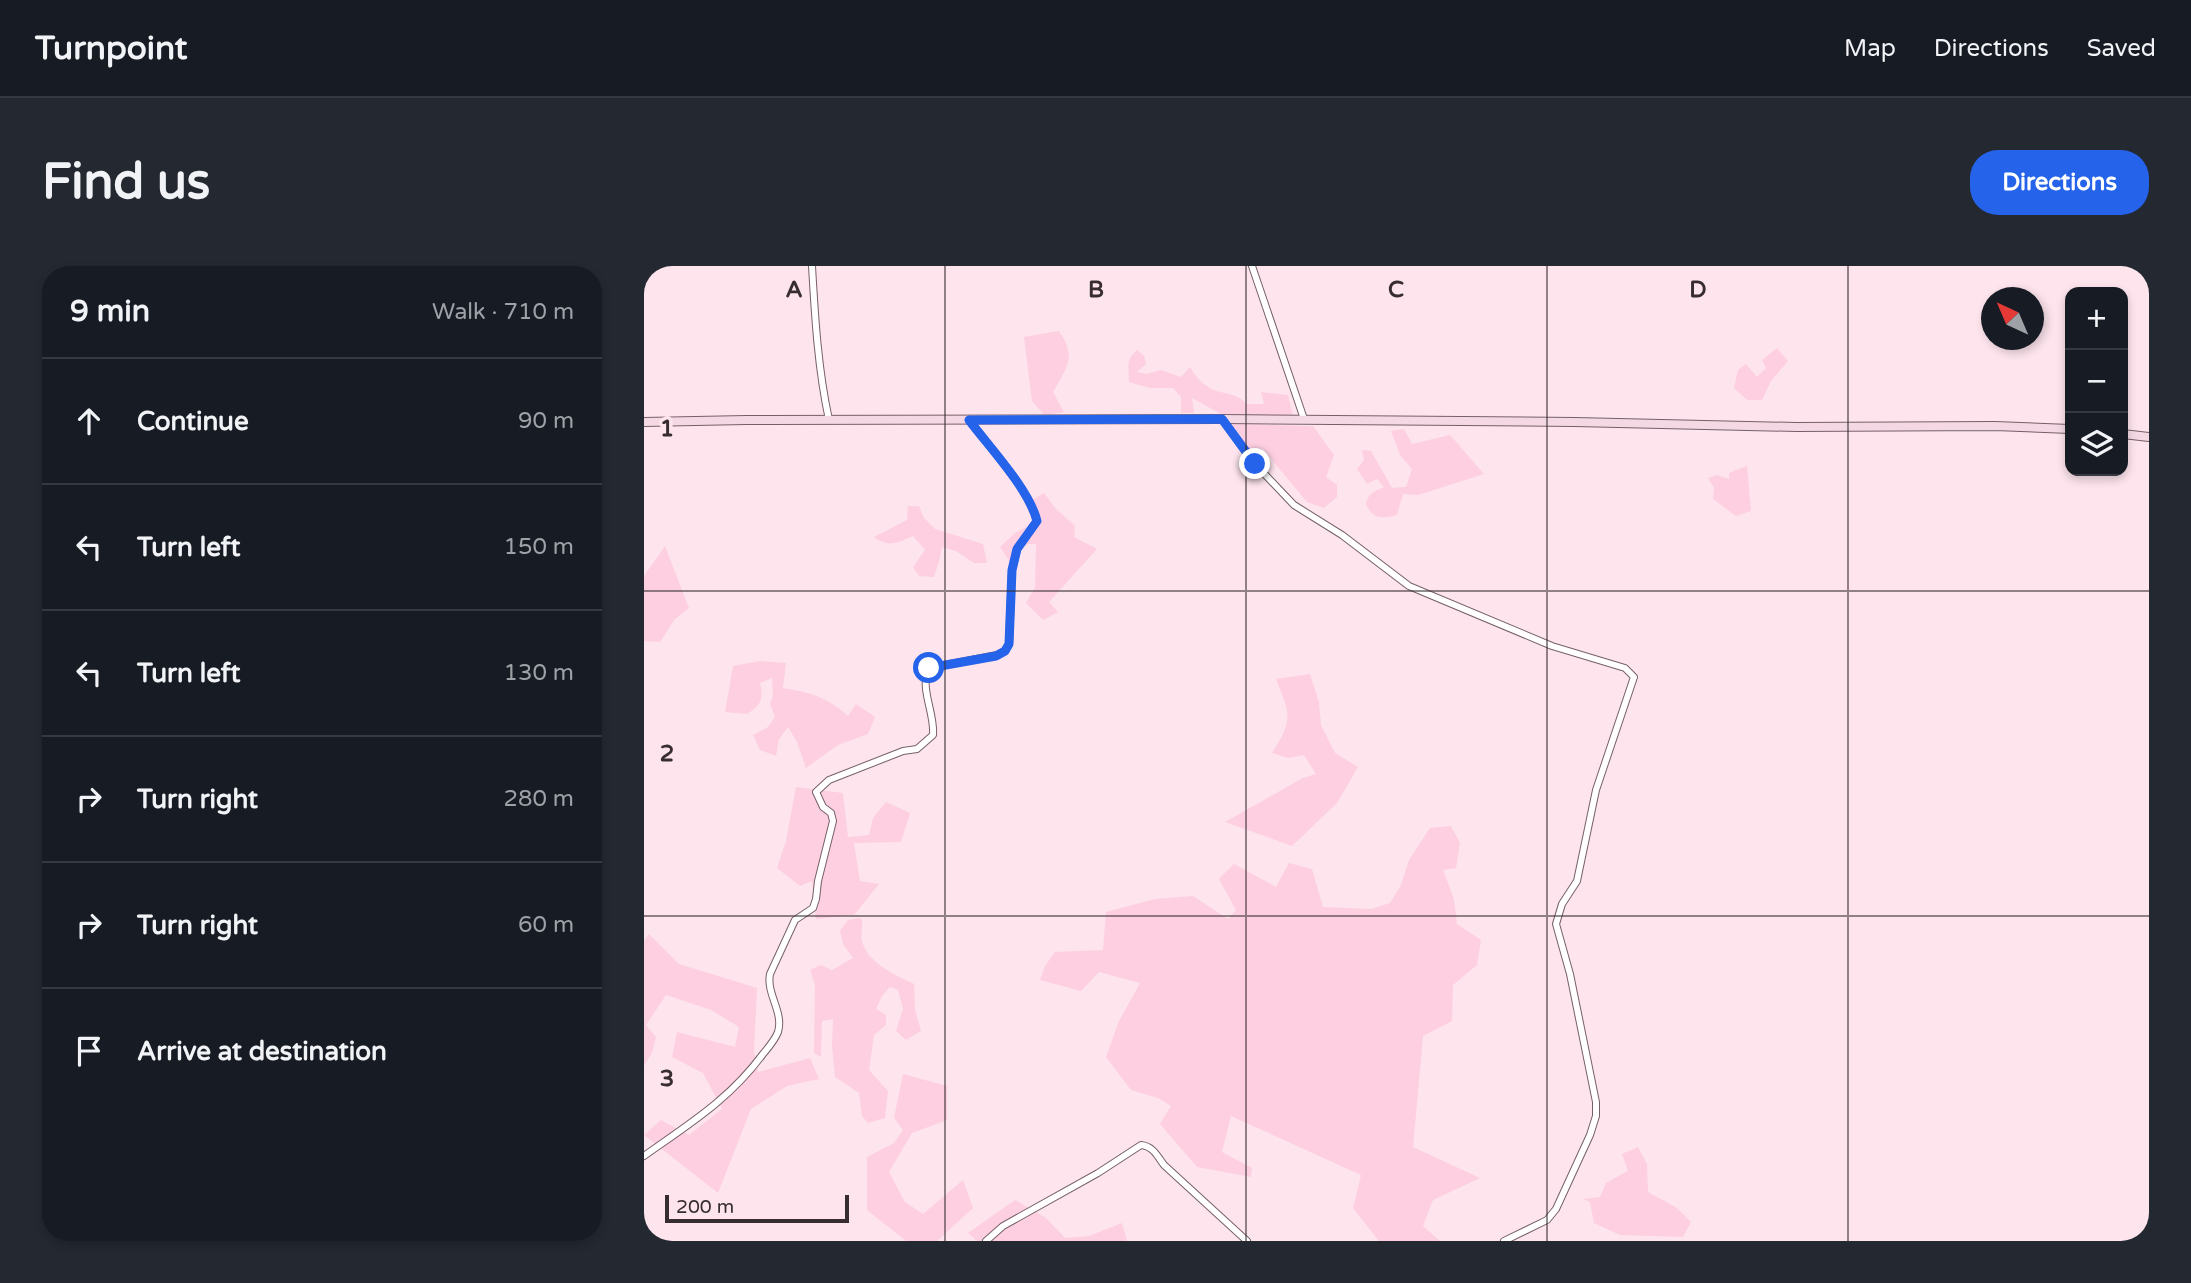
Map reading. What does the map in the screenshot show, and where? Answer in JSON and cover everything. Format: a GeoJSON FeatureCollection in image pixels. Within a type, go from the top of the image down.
{"type":"FeatureCollection","features":[{"type":"Feature","properties":{"kind":"street"},"geometry":{"type":"LineString","coordinates":[[813,266],[815,322],[823,393],[829,420]]}},
{"type":"Feature","properties":{"kind":"street"},"geometry":{"type":"LineString","coordinates":[[1252,266],[1304,419]]}},
{"type":"Feature","properties":{"kind":"street"},"geometry":{"type":"LineString","coordinates":[[1222,419],[1255,464],[1294,505],[1342,536],[1409,586],[1552,646],[1625,668],[1634,677],[1596,790],[1577,881],[1562,904],[1556,924],[1570,974],[1596,1102],[1596,1116],[1571,1180],[1556,1209],[1546,1220],[1504,1241]]}},
{"type":"Feature","properties":{"kind":"street"},"geometry":{"type":"LineString","coordinates":[[644,422],[1304,419],[2065,429]]}},
{"type":"Feature","properties":{"kind":"street"},"geometry":{"type":"LineString","coordinates":[[644,1156],[726,1097],[776,1036],[779,1019],[768,982],[770,974],[794,920],[813,908],[833,821],[831,813],[823,807],[816,792],[829,780],[903,751],[917,749],[933,735],[934,723],[926,690],[926,674],[929,668],[996,656],[1005,651],[1009,644],[1012,570],[1017,549],[1037,521],[1022,489],[969,420]]}},
{"type":"Feature","properties":{"kind":"street"},"geometry":{"type":"LineString","coordinates":[[2128,435],[2149,437]]}},
{"type":"Feature","properties":{"kind":"street"},"geometry":{"type":"LineString","coordinates":[[986,1241],[1003,1226],[1141,1145],[1147,1145],[1154,1151],[1164,1165],[1247,1241]]}},
{"type":"Feature","properties":{"kind":"shaded area"},"geometry":{"type":"Polygon","coordinates":[[[1059,331],[1069,355],[1066,369],[1053,392],[1064,412],[1044,415],[1032,401],[1024,337],[1059,331]]]}},
{"type":"Feature","properties":{"kind":"shaded area"},"geometry":{"type":"Polygon","coordinates":[[[1777,348],[1788,361],[1771,381],[1762,400],[1747,400],[1734,388],[1738,370],[1746,364],[1757,377],[1766,368],[1762,360],[1777,348]]]}},
{"type":"Feature","properties":{"kind":"shaded area"},"geometry":{"type":"Polygon","coordinates":[[[1137,350],[1144,356],[1146,364],[1137,372],[1147,374],[1161,370],[1181,377],[1190,367],[1207,386],[1239,397],[1246,404],[1264,404],[1261,392],[1288,395],[1293,416],[1242,419],[1221,414],[1192,398],[1194,413],[1181,413],[1181,397],[1173,388],[1150,388],[1129,382],[1129,361],[1137,350]]]}},
{"type":"Feature","properties":{"kind":"shaded area"},"geometry":{"type":"Polygon","coordinates":[[[1233,424],[1313,426],[1334,455],[1326,477],[1337,485],[1337,497],[1324,508],[1307,502],[1263,449],[1247,450],[1232,436],[1233,424]]]}},
{"type":"Feature","properties":{"kind":"shaded area"},"geometry":{"type":"Polygon","coordinates":[[[1404,429],[1412,444],[1450,435],[1484,474],[1418,495],[1403,494],[1397,515],[1383,517],[1371,513],[1366,504],[1368,497],[1384,487],[1377,479],[1367,484],[1357,469],[1364,460],[1362,450],[1371,451],[1392,488],[1406,487],[1412,469],[1400,455],[1391,431],[1404,429]]]}},
{"type":"Feature","properties":{"kind":"shaded area"},"geometry":{"type":"Polygon","coordinates":[[[1747,466],[1751,511],[1736,516],[1713,499],[1714,488],[1708,478],[1717,475],[1729,479],[1729,473],[1747,466]]]}},
{"type":"Feature","properties":{"kind":"shaded area"},"geometry":{"type":"Polygon","coordinates":[[[1044,493],[1055,508],[1075,526],[1074,537],[1097,549],[1049,602],[1058,612],[1043,620],[1026,603],[1035,587],[1036,544],[1027,544],[1010,562],[1000,547],[1015,533],[1034,523],[1025,504],[1044,493]]]}},
{"type":"Feature","properties":{"kind":"shaded area"},"geometry":{"type":"Polygon","coordinates":[[[908,506],[919,506],[924,518],[935,529],[983,544],[987,563],[974,563],[956,551],[942,547],[934,577],[919,576],[913,567],[925,550],[913,536],[889,543],[874,537],[907,520],[908,506]]]}},
{"type":"Feature","properties":{"kind":"shaded area"},"geometry":{"type":"Polygon","coordinates":[[[665,546],[689,608],[675,619],[660,642],[644,641],[644,576],[665,546]]]}},
{"type":"Feature","properties":{"kind":"shaded area"},"geometry":{"type":"Polygon","coordinates":[[[760,661],[786,663],[783,688],[818,696],[848,716],[856,704],[875,717],[868,734],[838,745],[806,768],[797,742],[788,727],[779,739],[776,756],[760,750],[753,735],[768,727],[775,717],[770,704],[773,696],[772,678],[760,683],[760,701],[752,711],[747,714],[725,712],[733,666],[760,661]]]}},
{"type":"Feature","properties":{"kind":"shaded area"},"geometry":{"type":"Polygon","coordinates":[[[1310,674],[1319,702],[1321,725],[1335,753],[1358,767],[1337,803],[1292,846],[1225,822],[1303,778],[1316,774],[1304,755],[1288,758],[1272,753],[1284,732],[1288,716],[1276,679],[1310,674]]]}},
{"type":"Feature","properties":{"kind":"shaded area"},"geometry":{"type":"Polygon","coordinates":[[[796,787],[843,793],[848,837],[869,835],[873,818],[886,802],[910,813],[901,842],[854,843],[860,881],[879,884],[854,915],[816,919],[812,881],[800,886],[777,868],[786,841],[796,787]]]}},
{"type":"Feature","properties":{"kind":"shaded area"},"geometry":{"type":"Polygon","coordinates":[[[1451,826],[1460,843],[1456,868],[1443,870],[1454,899],[1457,924],[1481,940],[1477,965],[1453,985],[1452,1021],[1423,1036],[1413,1147],[1480,1178],[1433,1200],[1423,1226],[1440,1241],[1379,1241],[1353,1208],[1361,1175],[1231,1116],[1222,1152],[1252,1168],[1251,1177],[1197,1167],[1160,1124],[1171,1106],[1158,1098],[1131,1090],[1106,1057],[1119,1021],[1140,983],[1099,972],[1081,991],[1040,980],[1045,966],[1055,952],[1103,950],[1106,912],[1155,899],[1193,896],[1228,919],[1236,910],[1219,879],[1234,864],[1276,887],[1289,863],[1312,869],[1323,907],[1371,909],[1390,903],[1401,885],[1409,860],[1430,828],[1451,826]]]}},
{"type":"Feature","properties":{"kind":"shaded area"},"geometry":{"type":"Polygon","coordinates":[[[861,918],[862,941],[870,956],[884,968],[914,984],[915,1010],[921,1031],[906,1040],[896,1031],[903,1009],[898,990],[890,987],[876,1009],[886,1015],[886,1025],[874,1035],[869,1070],[888,1091],[885,1118],[868,1123],[862,1116],[859,1093],[835,1077],[833,1019],[822,1021],[821,1057],[814,1053],[815,985],[810,970],[821,965],[832,970],[853,958],[843,944],[840,931],[848,920],[861,918]]]}},
{"type":"Feature","properties":{"kind":"shaded area"},"geometry":{"type":"Polygon","coordinates":[[[649,934],[679,964],[757,988],[754,1051],[758,1072],[810,1058],[819,1079],[787,1086],[751,1109],[718,1193],[644,1135],[661,1120],[689,1135],[722,1109],[703,1073],[672,1057],[677,1032],[735,1047],[739,1027],[711,1010],[666,995],[646,1025],[656,1037],[652,1053],[644,1065],[644,941],[649,934]]]}},
{"type":"Feature","properties":{"kind":"shaded area"},"geometry":{"type":"Polygon","coordinates":[[[903,1074],[947,1086],[947,1120],[912,1133],[889,1172],[905,1202],[923,1214],[963,1180],[973,1208],[937,1241],[906,1241],[867,1210],[867,1157],[894,1143],[903,1130],[894,1118],[903,1074]]]}},
{"type":"Feature","properties":{"kind":"shaded area"},"geometry":{"type":"Polygon","coordinates":[[[1638,1147],[1647,1164],[1648,1192],[1677,1208],[1691,1222],[1683,1237],[1620,1235],[1594,1223],[1590,1202],[1583,1199],[1600,1197],[1606,1183],[1628,1171],[1622,1154],[1638,1147]]]}},
{"type":"Feature","properties":{"kind":"shaded area"},"geometry":{"type":"Polygon","coordinates":[[[1015,1200],[1046,1218],[1065,1238],[1089,1236],[1122,1223],[1127,1241],[977,1241],[968,1233],[1015,1200]]]}},
{"type":"Feature","properties":{"kind":"route"},"geometry":{"type":"LineString","coordinates":[[929,668],[996,656],[1005,651],[1009,644],[1012,570],[1017,549],[1037,521],[1022,489],[969,420],[1222,419],[1255,464]]}}]}
